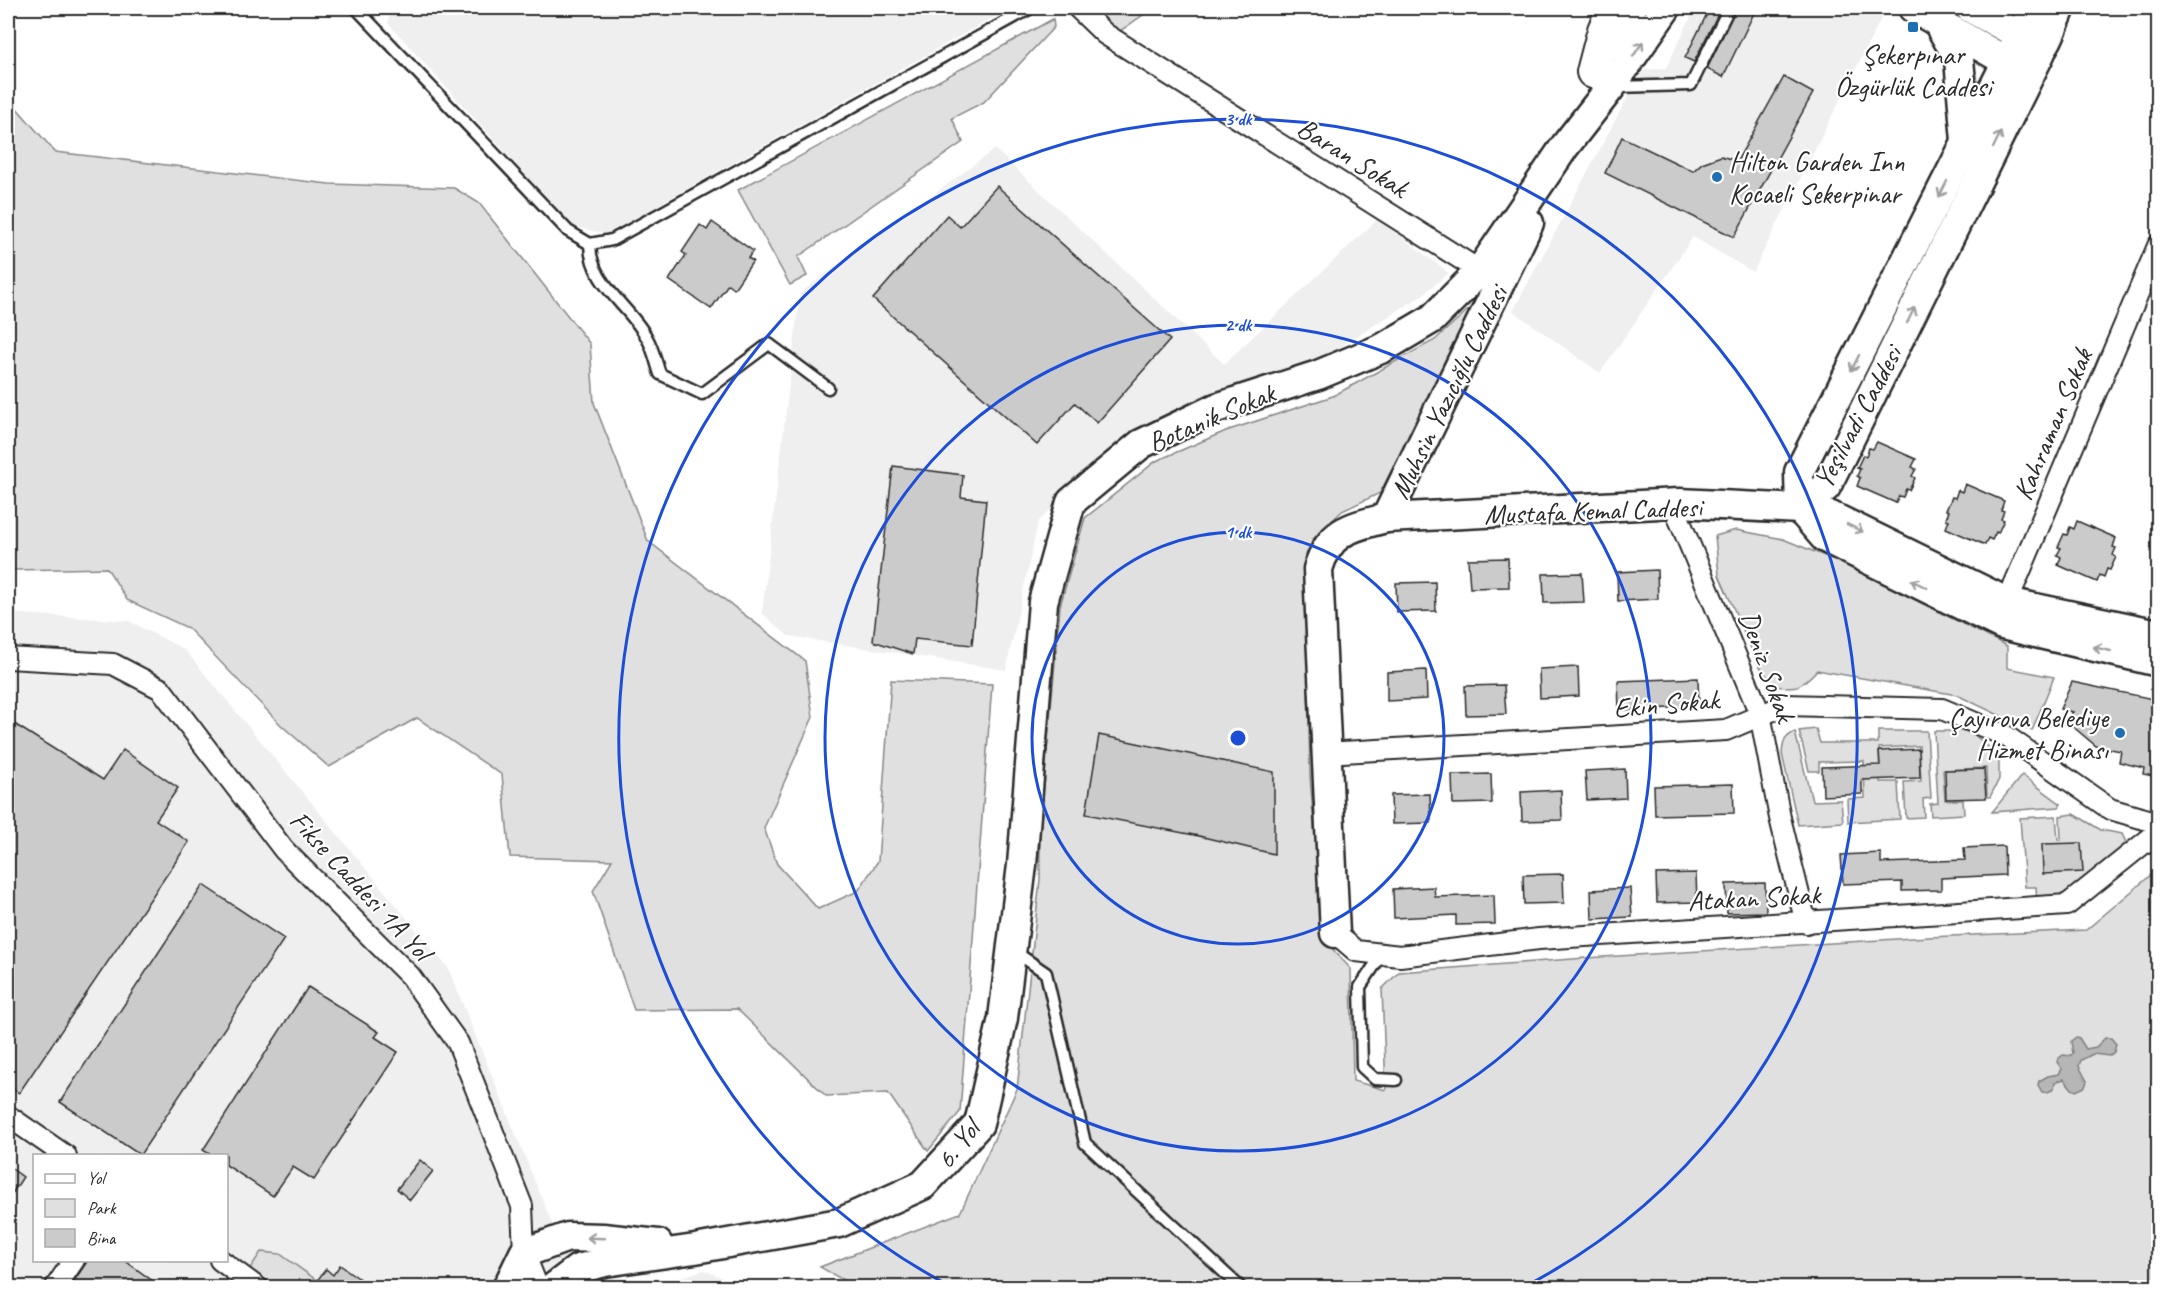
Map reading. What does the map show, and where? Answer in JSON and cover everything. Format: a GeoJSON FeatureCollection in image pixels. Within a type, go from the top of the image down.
{"type":"FeatureCollection","features":[{"type":"Feature","properties":{"kind":"main road"},"geometry":{"type":"LineString","coordinates":[[1602,80],[1604,30],[1614,8]]}},
{"type":"Feature","properties":{"kind":"street","name":"Baran Sokak"},"geometry":{"type":"LineString","coordinates":[[1078,8],[1104,34],[1480,271]]}},
{"type":"Feature","properties":{"kind":"street","name":"Muhsin Yazıcığlu Caddesi"},"geometry":{"type":"LineString","coordinates":[[1335,933],[1318,569],[1322,554],[1335,537],[1360,524],[1386,518],[1504,277],[1565,146],[1602,80],[1632,8]]}},
{"type":"Feature","properties":{"kind":"street","name":"Muhsin Yazıcığlu Caddesi"},"geometry":{"type":"LineString","coordinates":[[1602,80],[1666,8]]}},
{"type":"Feature","properties":{"kind":"street"},"geometry":{"type":"LineString","coordinates":[[1970,8],[2030,44]]}},
{"type":"Feature","properties":{"kind":"street"},"geometry":{"type":"LineString","coordinates":[[2030,44],[2034,8]]}},
{"type":"Feature","properties":{"kind":"street"},"geometry":{"type":"LineString","coordinates":[[2030,44],[2061,8]]}},
{"type":"Feature","properties":{"kind":"street"},"geometry":{"type":"LineString","coordinates":[[1925,14],[2006,61]]}},
{"type":"Feature","properties":{"kind":"street"},"geometry":{"type":"LineString","coordinates":[[1925,14],[1959,59],[1966,143]]}},
{"type":"Feature","properties":{"kind":"street","name":"Yeşilvadi Caddesi"},"geometry":{"type":"LineString","coordinates":[[1800,509],[1799,472],[2006,61],[2030,44]]}},
{"type":"Feature","properties":{"kind":"street","name":"Yeşilvadi Caddesi"},"geometry":{"type":"LineString","coordinates":[[1800,509],[1826,487],[2030,44]]}},
{"type":"Feature","properties":{"kind":"street","name":"Botanik Sokak"},"geometry":{"type":"LineString","coordinates":[[1022,865],[1043,602],[1071,502],[1141,444],[1216,408],[1318,375],[1383,348],[1432,319],[1480,271],[1565,146]]}},
{"type":"Feature","properties":{"kind":"street","name":"Kahraman Sokak"},"geometry":{"type":"LineString","coordinates":[[2004,614],[2158,246]]}},
{"type":"Feature","properties":{"kind":"street","name":"Mustafa Kemal Caddesi"},"geometry":{"type":"LineString","coordinates":[[1386,518],[1679,503],[1800,509],[1831,516],[2004,614],[2158,662]]}},
{"type":"Feature","properties":{"kind":"street","name":"Deniz Sokak"},"geometry":{"type":"LineString","coordinates":[[1679,503],[1679,519],[1760,714],[1780,818],[1806,923]]}},
{"type":"Feature","properties":{"kind":"street","name":"Mustafa Kemal Caddesi"},"geometry":{"type":"LineString","coordinates":[[2004,614],[2158,634]]}},
{"type":"Feature","properties":{"kind":"street","name":"Fikse Caddesi 1A Yol"},"geometry":{"type":"LineString","coordinates":[[8,658],[113,664],[161,689],[284,850],[410,976],[458,1043],[522,1206],[524,1253],[538,1287]]}},
{"type":"Feature","properties":{"kind":"street","name":"Ekin Sokak"},"geometry":{"type":"LineString","coordinates":[[1325,753],[1726,730],[1785,705],[1942,709],[2006,736],[2110,809],[2158,823]]}},
{"type":"Feature","properties":{"kind":"street","name":"Atakan Sokak"},"geometry":{"type":"LineString","coordinates":[[1335,933],[1356,951],[1400,956],[1539,939],[2067,905],[2158,832]]}},
{"type":"Feature","properties":{"kind":"street","name":"6. Yol"},"geometry":{"type":"LineString","coordinates":[[553,1287],[578,1269],[605,1262],[695,1249],[839,1223],[923,1185],[979,1124],[1003,1018],[1022,865]]}},
{"type":"Feature","properties":{"kind":"street"},"geometry":{"type":"LineString","coordinates":[[8,1116],[65,1154]]}},
{"type":"Feature","properties":{"kind":"street"},"geometry":{"type":"LineString","coordinates":[[507,1287],[524,1253],[568,1237],[603,1238],[695,1249]]}},
{"type":"Feature","properties":{"kind":"street"},"geometry":{"type":"LineString","coordinates":[[55,1287],[73,1262]]}},
{"type":"Feature","properties":{"kind":"street"},"geometry":{"type":"LineString","coordinates":[[221,1262],[232,1280],[258,1287]]}},
{"type":"Feature","properties":{"kind":"lane"},"geometry":{"type":"LineString","coordinates":[[356,8],[568,231],[590,244],[612,240],[1031,8]]}},
{"type":"Feature","properties":{"kind":"lane"},"geometry":{"type":"LineString","coordinates":[[1602,80],[1691,85],[1729,8]]}},
{"type":"Feature","properties":{"kind":"lane"},"geometry":{"type":"LineString","coordinates":[[590,244],[590,256],[599,278],[648,338],[660,374],[702,394],[769,345],[828,388]]}},
{"type":"Feature","properties":{"kind":"lane"},"geometry":{"type":"LineString","coordinates":[[1012,949],[1046,973],[1085,1143],[1241,1287]]}},
{"type":"Feature","properties":{"kind":"lane"},"geometry":{"type":"LineString","coordinates":[[1382,954],[1360,987],[1362,1067],[1375,1079],[1396,1080]]}},
{"type":"Feature","properties":{"kind":"shaded area"},"geometry":{"type":"Polygon","coordinates":[[[391,8],[1010,8],[606,234],[572,226],[388,23],[391,8]]]}},
{"type":"Feature","properties":{"kind":"shaded area"},"geometry":{"type":"Polygon","coordinates":[[[1695,8],[1879,8],[1885,11],[1753,272],[1693,237],[1600,373],[1513,311],[1633,87],[1644,70],[1666,68],[1695,8]]]}},
{"type":"Feature","properties":{"kind":"shaded area"},"geometry":{"type":"Polygon","coordinates":[[[995,149],[1224,364],[1378,219],[1449,273],[1421,296],[1322,358],[1245,384],[1125,434],[1038,522],[1006,670],[788,636],[762,613],[800,293],[995,149]]]}},
{"type":"Feature","properties":{"kind":"shaded area"},"geometry":{"type":"Polygon","coordinates":[[[8,613],[129,621],[185,650],[448,968],[578,1287],[8,1287],[8,613]]]}},
{"type":"Feature","properties":{"kind":"shaded area"},"geometry":{"type":"Polygon","coordinates":[[[2076,1037],[2086,1049],[2096,1047],[2105,1038],[2111,1038],[2116,1044],[2114,1052],[2109,1056],[2093,1054],[2081,1060],[2079,1066],[2087,1081],[2085,1087],[2076,1091],[2064,1079],[2055,1082],[2051,1090],[2042,1092],[2038,1085],[2039,1081],[2059,1074],[2062,1069],[2057,1062],[2058,1059],[2063,1055],[2073,1054],[2071,1041],[2076,1037]]]}},
{"type":"Feature","properties":{"kind":"shaded area"},"geometry":{"type":"Polygon","coordinates":[[[704,1270],[744,1287],[649,1287],[704,1270]]]}},
{"type":"Feature","properties":{"kind":"green space"},"geometry":{"type":"Polygon","coordinates":[[[1095,8],[1153,8],[1120,31],[1097,15],[1095,8]]]}},
{"type":"Feature","properties":{"kind":"green space"},"geometry":{"type":"Polygon","coordinates":[[[1053,19],[1054,27],[984,102],[952,118],[963,142],[798,257],[807,276],[790,285],[738,190],[1053,19]]]}},
{"type":"Feature","properties":{"kind":"green space"},"geometry":{"type":"Polygon","coordinates":[[[8,98],[55,152],[329,184],[454,188],[479,203],[590,344],[594,403],[648,541],[805,661],[813,717],[764,828],[777,864],[818,909],[858,891],[878,861],[891,680],[992,684],[960,1112],[928,1151],[888,1093],[826,1096],[737,1009],[634,1010],[593,891],[612,860],[510,857],[502,775],[417,718],[329,767],[281,725],[188,628],[127,600],[107,568],[14,570],[8,564],[8,98]]]}},
{"type":"Feature","properties":{"kind":"green space"},"geometry":{"type":"Polygon","coordinates":[[[1481,298],[1380,493],[1342,511],[1312,540],[1306,583],[1310,776],[1323,939],[1351,969],[1353,1081],[1386,1090],[1382,989],[1399,972],[1929,937],[2086,930],[2158,869],[2158,1287],[857,1288],[820,1267],[960,1213],[1017,1089],[1040,880],[1040,832],[1060,606],[1085,518],[1156,461],[1226,431],[1333,396],[1435,340],[1481,298]]]}},
{"type":"Feature","properties":{"kind":"green space"},"geometry":{"type":"Polygon","coordinates":[[[1736,530],[1783,539],[1842,563],[2007,646],[2007,668],[2054,677],[2032,731],[1957,695],[1817,670],[1798,686],[1773,686],[1757,662],[1719,575],[1715,536],[1736,530]]]}},
{"type":"Feature","properties":{"kind":"green space"},"geometry":{"type":"Polygon","coordinates":[[[1816,729],[1820,743],[1878,743],[1878,731],[1927,731],[1931,798],[1923,799],[1924,817],[1906,818],[1904,782],[1921,781],[1919,746],[1879,748],[1880,782],[1898,782],[1900,819],[1848,822],[1847,799],[1865,798],[1864,761],[1819,762],[1819,771],[1809,771],[1799,731],[1816,729]]]}},
{"type":"Feature","properties":{"kind":"green space"},"geometry":{"type":"Polygon","coordinates":[[[1934,731],[1970,731],[1999,756],[1999,779],[1990,797],[1987,797],[1986,768],[1943,770],[1945,800],[1963,800],[1964,814],[1931,816],[1930,804],[1938,803],[1934,731]]]}},
{"type":"Feature","properties":{"kind":"green space"},"geometry":{"type":"Polygon","coordinates":[[[1795,732],[1812,801],[1841,800],[1843,822],[1798,825],[1782,754],[1785,740],[1795,732]]]}},
{"type":"Feature","properties":{"kind":"green space"},"geometry":{"type":"Polygon","coordinates":[[[2022,775],[2061,804],[2059,807],[1992,812],[2022,775]]]}},
{"type":"Feature","properties":{"kind":"green space"},"geometry":{"type":"Polygon","coordinates":[[[2074,814],[2101,830],[2122,834],[2130,851],[2074,896],[2037,903],[2036,887],[2025,887],[2020,818],[2056,816],[2058,840],[2061,840],[2060,816],[2074,814]]]}},
{"type":"Feature","properties":{"kind":"green space"},"geometry":{"type":"Polygon","coordinates":[[[261,1252],[280,1254],[326,1287],[273,1287],[249,1270],[261,1252]]]}},
{"type":"Feature","properties":{"kind":"building"},"geometry":{"type":"Polygon","coordinates":[[[1710,8],[1721,8],[1694,62],[1685,58],[1710,8]]]}},
{"type":"Feature","properties":{"kind":"building"},"geometry":{"type":"Polygon","coordinates":[[[1736,8],[1748,8],[1755,11],[1723,77],[1707,69],[1736,8]]]}},
{"type":"Feature","properties":{"kind":"building"},"geometry":{"type":"Polygon","coordinates":[[[1784,77],[1813,93],[1734,237],[1605,173],[1622,137],[1693,171],[1702,163],[1721,156],[1737,161],[1784,77]]]}},
{"type":"Feature","properties":{"kind":"building"},"geometry":{"type":"Polygon","coordinates":[[[997,186],[1170,340],[1097,423],[1075,403],[1037,445],[873,299],[947,215],[960,227],[997,186]]]}},
{"type":"Feature","properties":{"kind":"building"},"geometry":{"type":"Polygon","coordinates":[[[712,222],[753,251],[748,258],[753,261],[734,289],[728,284],[711,309],[669,280],[686,255],[682,252],[700,225],[707,230],[712,222]]]}},
{"type":"Feature","properties":{"kind":"building"},"geometry":{"type":"Polygon","coordinates":[[[1877,442],[1916,459],[1912,467],[1916,469],[1912,476],[1915,478],[1909,490],[1906,489],[1903,497],[1899,496],[1896,503],[1857,486],[1860,469],[1857,468],[1863,455],[1866,456],[1869,448],[1873,449],[1877,442]]]}},
{"type":"Feature","properties":{"kind":"building"},"geometry":{"type":"Polygon","coordinates":[[[893,466],[963,475],[961,497],[986,500],[972,645],[915,639],[913,654],[873,641],[893,466]]]}},
{"type":"Feature","properties":{"kind":"building"},"geometry":{"type":"Polygon","coordinates":[[[1965,484],[2004,501],[2001,519],[2004,520],[1998,533],[1996,532],[1992,540],[1988,538],[1985,545],[1946,528],[1949,511],[1946,510],[1952,497],[1955,498],[1958,490],[1962,492],[1965,484]]]}},
{"type":"Feature","properties":{"kind":"building"},"geometry":{"type":"Polygon","coordinates":[[[2077,521],[2116,538],[2113,555],[2116,557],[2110,570],[2107,569],[2104,577],[2100,575],[2097,582],[2058,565],[2061,557],[2057,555],[2061,548],[2058,547],[2064,534],[2067,535],[2070,527],[2074,529],[2077,521]]]}},
{"type":"Feature","properties":{"kind":"building"},"geometry":{"type":"Polygon","coordinates":[[[1508,558],[1509,587],[1470,588],[1468,559],[1508,558]]]}},
{"type":"Feature","properties":{"kind":"building"},"geometry":{"type":"Polygon","coordinates":[[[1657,570],[1658,599],[1618,601],[1617,572],[1657,570]]]}},
{"type":"Feature","properties":{"kind":"building"},"geometry":{"type":"Polygon","coordinates":[[[1582,573],[1584,602],[1544,603],[1543,574],[1582,573]]]}},
{"type":"Feature","properties":{"kind":"building"},"geometry":{"type":"Polygon","coordinates":[[[1435,582],[1436,611],[1397,612],[1396,583],[1435,582]]]}},
{"type":"Feature","properties":{"kind":"building"},"geometry":{"type":"Polygon","coordinates":[[[1578,667],[1579,696],[1540,698],[1539,669],[1578,667]]]}},
{"type":"Feature","properties":{"kind":"building"},"geometry":{"type":"Polygon","coordinates":[[[1426,670],[1427,699],[1387,701],[1387,672],[1426,670]]]}},
{"type":"Feature","properties":{"kind":"building"},"geometry":{"type":"Polygon","coordinates":[[[1698,678],[1699,707],[1619,710],[1618,681],[1698,678]]]}},
{"type":"Feature","properties":{"kind":"building","name":"Çayırova Belediye Hizmet Binası"},"geometry":{"type":"Polygon","coordinates":[[[2072,682],[2158,700],[2158,777],[2143,774],[2144,768],[2119,762],[2121,751],[2096,746],[2065,720],[2073,712],[2060,709],[2072,682]]]}},
{"type":"Feature","properties":{"kind":"building"},"geometry":{"type":"Polygon","coordinates":[[[1504,685],[1506,714],[1466,715],[1465,686],[1504,685]]]}},
{"type":"Feature","properties":{"kind":"building"},"geometry":{"type":"Polygon","coordinates":[[[8,720],[103,780],[123,750],[178,788],[156,820],[189,842],[19,1093],[8,1085],[8,720]]]}},
{"type":"Feature","properties":{"kind":"building"},"geometry":{"type":"Polygon","coordinates":[[[1099,735],[1274,772],[1274,854],[1199,836],[1086,814],[1099,735]]]}},
{"type":"Feature","properties":{"kind":"building"},"geometry":{"type":"Polygon","coordinates":[[[1919,749],[1920,778],[1862,780],[1862,794],[1823,796],[1822,767],[1880,765],[1879,751],[1919,749]]]}},
{"type":"Feature","properties":{"kind":"building"},"geometry":{"type":"Polygon","coordinates":[[[1625,769],[1626,798],[1587,800],[1585,771],[1625,769]]]}},
{"type":"Feature","properties":{"kind":"building"},"geometry":{"type":"Polygon","coordinates":[[[1984,769],[1986,798],[1946,799],[1945,770],[1984,769]]]}},
{"type":"Feature","properties":{"kind":"building"},"geometry":{"type":"Polygon","coordinates":[[[1491,774],[1492,803],[1453,804],[1452,775],[1491,774]]]}},
{"type":"Feature","properties":{"kind":"building"},"geometry":{"type":"Polygon","coordinates":[[[1733,784],[1734,813],[1655,815],[1654,786],[1733,784]]]}},
{"type":"Feature","properties":{"kind":"building"},"geometry":{"type":"Polygon","coordinates":[[[1561,790],[1562,820],[1522,821],[1521,792],[1561,790]]]}},
{"type":"Feature","properties":{"kind":"building"},"geometry":{"type":"Polygon","coordinates":[[[1430,794],[1431,823],[1392,824],[1391,795],[1430,794]]]}},
{"type":"Feature","properties":{"kind":"building"},"geometry":{"type":"Polygon","coordinates":[[[2081,843],[2083,872],[2043,874],[2042,844],[2081,843]]]}},
{"type":"Feature","properties":{"kind":"building"},"geometry":{"type":"Polygon","coordinates":[[[2004,846],[2005,875],[1941,878],[1941,890],[1902,891],[1902,882],[1843,884],[1841,855],[1881,853],[1881,863],[1965,860],[1964,848],[2004,846]]]}},
{"type":"Feature","properties":{"kind":"building"},"geometry":{"type":"Polygon","coordinates":[[[1696,873],[1697,902],[1657,903],[1656,874],[1696,873]]]}},
{"type":"Feature","properties":{"kind":"building"},"geometry":{"type":"Polygon","coordinates":[[[1563,874],[1564,903],[1524,904],[1523,875],[1563,874]]]}},
{"type":"Feature","properties":{"kind":"building"},"geometry":{"type":"Polygon","coordinates":[[[1765,883],[1766,912],[1727,913],[1726,884],[1765,883]]]}},
{"type":"Feature","properties":{"kind":"building"},"geometry":{"type":"Polygon","coordinates":[[[203,885],[284,939],[141,1154],[60,1102],[203,885]]]}},
{"type":"Feature","properties":{"kind":"building"},"geometry":{"type":"Polygon","coordinates":[[[1434,887],[1435,897],[1494,895],[1495,924],[1456,925],[1456,915],[1394,918],[1393,889],[1434,887]]]}},
{"type":"Feature","properties":{"kind":"building"},"geometry":{"type":"Polygon","coordinates":[[[1630,888],[1632,917],[1592,919],[1591,890],[1630,888]]]}},
{"type":"Feature","properties":{"kind":"building"},"geometry":{"type":"Polygon","coordinates":[[[308,987],[379,1032],[375,1037],[398,1052],[314,1180],[293,1167],[273,1196],[228,1166],[228,1154],[209,1154],[203,1150],[308,987]]]}},
{"type":"Feature","properties":{"kind":"building"},"geometry":{"type":"Polygon","coordinates":[[[420,1160],[433,1171],[410,1200],[397,1189],[420,1160]]]}},
{"type":"Feature","properties":{"kind":"building"},"geometry":{"type":"Polygon","coordinates":[[[8,1166],[23,1177],[8,1200],[8,1166]]]}},
{"type":"Feature","properties":{"kind":"building"},"geometry":{"type":"Polygon","coordinates":[[[87,1262],[127,1262],[161,1287],[70,1287],[87,1262]]]}},
{"type":"Feature","properties":{"kind":"building"},"geometry":{"type":"Polygon","coordinates":[[[340,1265],[371,1287],[312,1287],[326,1269],[333,1275],[340,1265]]]}},
{"type":"Feature","properties":{"kind":"place","name":"Şekerpınar Özgürlük Caddesi"},"geometry":{"type":"Point","coordinates":[1913,27]}},
{"type":"Feature","properties":{"kind":"place","name":"Hilton Garden Inn Kocaeli Sekerpinar"},"geometry":{"type":"Point","coordinates":[1717,177]}},
{"type":"Feature","properties":{"kind":"place","name":"Çayırova Belediye Hizmet Binası"},"geometry":{"type":"Point","coordinates":[2120,733]}}]}
